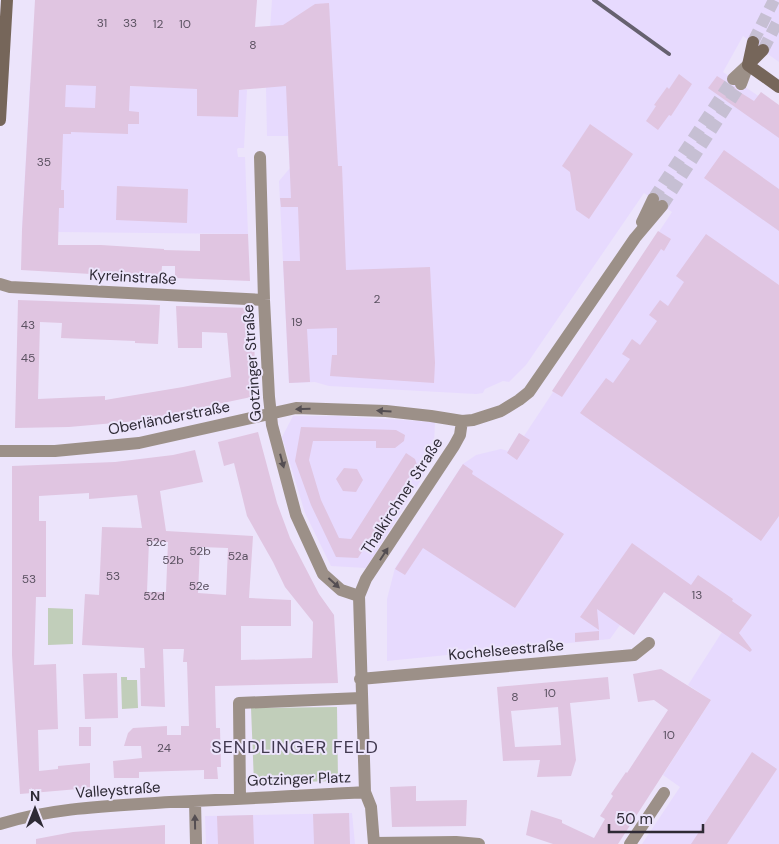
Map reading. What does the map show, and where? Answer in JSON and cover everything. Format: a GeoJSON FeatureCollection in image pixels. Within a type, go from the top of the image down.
{"type":"FeatureCollection","features":[{"type":"Feature","properties":{"kind":"main road"},"geometry":{"type":"LineString","coordinates":[[0,120],[7,0]]}},
{"type":"Feature","properties":{"kind":"main road"},"geometry":{"type":"LineString","coordinates":[[758,46],[748,65],[779,87]]}},
{"type":"Feature","properties":{"kind":"street"},"geometry":{"type":"LineString","coordinates":[[737,81],[748,65]]}},
{"type":"Feature","properties":{"kind":"street","name":"Gotzinger Straße"},"geometry":{"type":"LineString","coordinates":[[260,157],[264,300],[270,414],[296,515],[323,574],[341,590],[360,596]]}},
{"type":"Feature","properties":{"kind":"street"},"geometry":{"type":"LineString","coordinates":[[462,421],[482,418],[501,411],[520,400],[529,392],[635,238],[657,202]]}},
{"type":"Feature","properties":{"kind":"street","name":"Kyreinstraße"},"geometry":{"type":"LineString","coordinates":[[0,284],[18,287],[264,300]]}},
{"type":"Feature","properties":{"kind":"street","name":"Oberländerstraße"},"geometry":{"type":"LineString","coordinates":[[0,451],[55,451],[139,443],[296,408],[386,411],[462,421]]}},
{"type":"Feature","properties":{"kind":"street","name":"Thalkirchner Straße"},"geometry":{"type":"LineString","coordinates":[[374,843],[371,807],[365,792],[360,679],[360,596],[366,579],[454,446],[460,435],[462,421]]}},
{"type":"Feature","properties":{"kind":"street","name":"Kochelseestraße"},"geometry":{"type":"LineString","coordinates":[[360,679],[634,655],[649,643]]}},
{"type":"Feature","properties":{"kind":"street","name":"Gotzinger Platz"},"geometry":{"type":"LineString","coordinates":[[361,698],[239,703],[240,798],[365,792]]}},
{"type":"Feature","properties":{"kind":"street"},"geometry":{"type":"LineString","coordinates":[[630,844],[664,793]]}},
{"type":"Feature","properties":{"kind":"street","name":"Valleystraße"},"geometry":{"type":"LineString","coordinates":[[0,824],[68,810],[240,798]]}},
{"type":"Feature","properties":{"kind":"street"},"geometry":{"type":"LineString","coordinates":[[195,801],[196,844]]}},
{"type":"Feature","properties":{"kind":"street"},"geometry":{"type":"LineString","coordinates":[[374,843],[449,842],[479,844]]}},
{"type":"Feature","properties":{"kind":"shaded area"},"geometry":{"type":"Polygon","coordinates":[[[272,0],[779,0],[779,62],[743,36],[723,72],[779,110],[779,844],[642,844],[680,787],[663,775],[711,700],[688,685],[722,632],[664,592],[634,635],[620,625],[610,639],[387,661],[387,599],[395,568],[463,464],[476,455],[501,449],[508,451],[519,433],[524,436],[672,212],[644,193],[526,365],[509,382],[503,381],[485,389],[483,393],[476,394],[329,386],[315,382],[289,383],[279,181],[290,168],[288,136],[267,136],[266,88],[272,0]]]}},
{"type":"Feature","properties":{"kind":"shaded area"},"geometry":{"type":"Polygon","coordinates":[[[30,83],[247,90],[244,148],[238,148],[237,150],[238,157],[245,157],[248,234],[22,230],[30,83]]]}},
{"type":"Feature","properties":{"kind":"shaded area"},"geometry":{"type":"Polygon","coordinates":[[[293,416],[338,416],[435,422],[434,444],[424,475],[366,568],[331,566],[305,513],[282,437],[293,416]]]}},
{"type":"Feature","properties":{"kind":"shaded area"},"geometry":{"type":"Polygon","coordinates":[[[352,813],[355,844],[206,844],[205,816],[352,813]]]}},
{"type":"Feature","properties":{"kind":"green space"},"geometry":{"type":"Polygon","coordinates":[[[48,608],[73,609],[73,644],[48,645],[48,608]]]}},
{"type":"Feature","properties":{"kind":"green space"},"geometry":{"type":"Polygon","coordinates":[[[121,677],[127,677],[127,680],[137,680],[138,708],[122,709],[121,677]]]}},
{"type":"Feature","properties":{"kind":"green space"},"geometry":{"type":"Polygon","coordinates":[[[337,707],[338,781],[254,783],[251,708],[337,707]]]}},
{"type":"Feature","properties":{"kind":"building"},"geometry":{"type":"Polygon","coordinates":[[[35,0],[257,0],[255,27],[283,25],[315,4],[329,3],[338,166],[342,166],[346,270],[430,267],[435,363],[434,383],[330,376],[332,355],[337,355],[337,328],[307,329],[310,382],[289,383],[283,261],[300,261],[298,207],[281,207],[280,198],[291,198],[286,86],[239,90],[238,117],[197,116],[197,89],[130,86],[129,111],[139,112],[139,124],[128,124],[128,134],[71,132],[71,134],[63,134],[61,190],[64,190],[64,208],[59,208],[58,245],[101,245],[200,251],[200,234],[248,234],[250,281],[175,278],[175,266],[162,266],[161,278],[21,270],[35,0]],[[66,85],[65,107],[95,108],[96,86],[66,85]]]}},
{"type":"Feature","properties":{"kind":"building"},"geometry":{"type":"Polygon","coordinates":[[[679,74],[692,84],[671,116],[669,115],[658,130],[646,121],[656,106],[654,105],[667,87],[669,89],[679,74]]]}},
{"type":"Feature","properties":{"kind":"building"},"geometry":{"type":"Polygon","coordinates":[[[717,76],[725,81],[727,85],[734,87],[754,101],[761,92],[779,105],[779,138],[708,88],[717,76]]]}},
{"type":"Feature","properties":{"kind":"building"},"geometry":{"type":"Polygon","coordinates":[[[590,124],[633,154],[589,219],[576,210],[570,172],[562,166],[590,124]]]}},
{"type":"Feature","properties":{"kind":"building"},"geometry":{"type":"Polygon","coordinates":[[[724,150],[779,189],[779,231],[704,178],[724,150]]]}},
{"type":"Feature","properties":{"kind":"building"},"geometry":{"type":"Polygon","coordinates":[[[117,186],[188,189],[187,223],[116,220],[117,186]]]}},
{"type":"Feature","properties":{"kind":"building"},"geometry":{"type":"Polygon","coordinates":[[[658,231],[671,239],[664,251],[661,249],[562,397],[552,391],[658,231]]]}},
{"type":"Feature","properties":{"kind":"building"},"geometry":{"type":"Polygon","coordinates":[[[706,234],[779,285],[779,516],[761,541],[580,413],[606,378],[613,383],[630,359],[622,354],[632,339],[640,345],[657,321],[649,315],[660,300],[668,306],[684,282],[676,276],[706,234]]]}},
{"type":"Feature","properties":{"kind":"building"},"geometry":{"type":"Polygon","coordinates":[[[18,300],[160,305],[158,344],[135,343],[135,341],[61,338],[62,323],[40,322],[38,399],[105,396],[105,400],[231,377],[227,333],[202,332],[202,348],[178,348],[176,306],[253,308],[256,396],[137,421],[69,427],[15,428],[18,300]]]}},
{"type":"Feature","properties":{"kind":"building"},"geometry":{"type":"Polygon","coordinates":[[[301,427],[396,430],[405,435],[404,441],[395,448],[376,448],[376,441],[313,441],[309,460],[321,500],[339,538],[351,539],[406,453],[415,459],[417,465],[358,558],[336,557],[311,505],[295,461],[301,427]]]}},
{"type":"Feature","properties":{"kind":"building"},"geometry":{"type":"Polygon","coordinates":[[[258,432],[277,503],[290,538],[319,594],[334,615],[338,683],[215,686],[216,728],[220,728],[221,767],[217,767],[218,779],[204,779],[204,770],[139,772],[139,778],[114,778],[113,761],[142,758],[141,746],[124,746],[128,733],[133,728],[167,726],[167,735],[181,735],[181,726],[189,726],[187,662],[183,662],[184,649],[163,649],[165,707],[141,706],[140,668],[145,668],[144,648],[82,645],[85,594],[99,595],[102,527],[142,528],[137,495],[89,499],[89,493],[39,496],[39,521],[46,521],[46,597],[36,597],[34,665],[56,664],[58,729],[38,730],[39,771],[58,769],[58,766],[90,763],[90,788],[20,794],[12,655],[12,466],[115,462],[173,455],[195,450],[203,482],[160,491],[166,531],[253,536],[249,598],[291,600],[291,626],[241,626],[241,660],[312,658],[313,622],[285,587],[247,516],[234,463],[224,466],[218,442],[258,432]],[[149,541],[147,592],[166,592],[168,542],[149,541]],[[200,547],[198,593],[226,595],[228,548],[200,547]]]}},
{"type":"Feature","properties":{"kind":"building"},"geometry":{"type":"Polygon","coordinates":[[[519,433],[530,440],[517,460],[507,453],[519,433]]]}},
{"type":"Feature","properties":{"kind":"building"},"geometry":{"type":"Polygon","coordinates":[[[463,464],[473,471],[472,474],[564,534],[515,608],[423,548],[405,575],[395,569],[463,464]]]}},
{"type":"Feature","properties":{"kind":"building"},"geometry":{"type":"Polygon","coordinates":[[[344,468],[357,469],[363,480],[356,492],[343,491],[336,479],[344,468]]]}},
{"type":"Feature","properties":{"kind":"building"},"geometry":{"type":"Polygon","coordinates":[[[632,543],[691,585],[698,575],[733,599],[732,601],[752,615],[739,633],[752,650],[750,652],[664,592],[634,635],[597,609],[599,630],[580,617],[632,543]]]}},
{"type":"Feature","properties":{"kind":"building"},"geometry":{"type":"Polygon","coordinates":[[[599,631],[599,640],[575,642],[575,633],[599,631]]]}},
{"type":"Feature","properties":{"kind":"building"},"geometry":{"type":"Polygon","coordinates":[[[661,669],[711,700],[618,844],[553,844],[526,835],[531,810],[562,820],[562,823],[594,838],[605,819],[600,816],[613,796],[611,794],[668,710],[654,700],[638,702],[633,674],[661,669]]]}},
{"type":"Feature","properties":{"kind":"building"},"geometry":{"type":"Polygon","coordinates":[[[117,673],[118,718],[85,719],[83,674],[117,673]]]}},
{"type":"Feature","properties":{"kind":"building"},"geometry":{"type":"Polygon","coordinates":[[[608,677],[610,699],[570,703],[576,760],[571,776],[537,777],[540,760],[503,761],[497,687],[608,677]],[[558,707],[511,711],[515,747],[561,745],[558,707]]]}},
{"type":"Feature","properties":{"kind":"building"},"geometry":{"type":"Polygon","coordinates":[[[79,727],[91,727],[91,746],[79,746],[79,727]]]}},
{"type":"Feature","properties":{"kind":"building"},"geometry":{"type":"Polygon","coordinates":[[[752,752],[777,769],[727,844],[691,844],[752,752]]]}},
{"type":"Feature","properties":{"kind":"building"},"geometry":{"type":"Polygon","coordinates":[[[416,786],[416,801],[467,800],[466,826],[392,827],[390,787],[416,786]]]}},
{"type":"Feature","properties":{"kind":"building"},"geometry":{"type":"Polygon","coordinates":[[[349,813],[350,844],[314,844],[313,814],[349,813]]]}},
{"type":"Feature","properties":{"kind":"building"},"geometry":{"type":"Polygon","coordinates":[[[253,815],[254,844],[218,844],[217,816],[253,815]]]}},
{"type":"Feature","properties":{"kind":"building"},"geometry":{"type":"Polygon","coordinates":[[[165,825],[165,844],[36,844],[36,839],[73,832],[165,825]]]}},
{"type":"Feature","properties":{"kind":"tunnel"},"geometry":{"type":"LineString","coordinates":[[753,42],[774,0]]}},
{"type":"Feature","properties":{"kind":"tunnel"},"geometry":{"type":"LineString","coordinates":[[763,50],[779,19]]}},
{"type":"Feature","properties":{"kind":"tunnel"},"geometry":{"type":"LineString","coordinates":[[653,199],[733,79]]}},
{"type":"Feature","properties":{"kind":"tunnel"},"geometry":{"type":"LineString","coordinates":[[662,206],[741,84]]}},
{"type":"Feature","properties":{"kind":"railway"},"geometry":{"type":"LineString","coordinates":[[594,0],[669,54]]}},
{"type":"Feature","properties":{"kind":"district","name":"SENDLINGER FELD"},"geometry":{"type":"Point","coordinates":[295,747]}}]}
